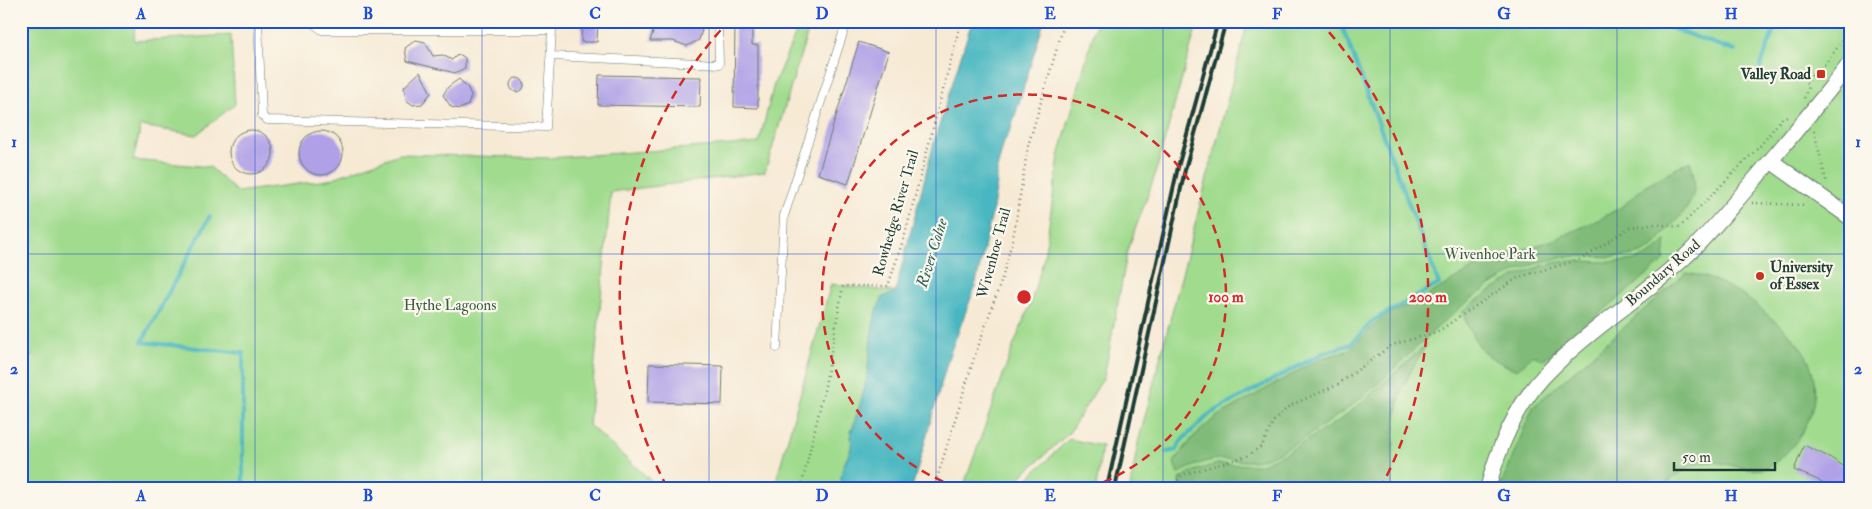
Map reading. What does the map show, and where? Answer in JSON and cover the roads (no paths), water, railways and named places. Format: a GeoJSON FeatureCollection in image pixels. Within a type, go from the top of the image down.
{"type":"FeatureCollection","features":[{"type":"Feature","properties":{"kind":"street","name":"Boundary Road"},"geometry":{"type":"LineString","coordinates":[[1488,488],[1510,430],[1523,405],[1542,378],[1568,353],[1687,255],[1771,161],[1800,118],[1851,62]]}},
{"type":"Feature","properties":{"kind":"street"},"geometry":{"type":"LineString","coordinates":[[1771,161],[1851,218]]}},
{"type":"Feature","properties":{"kind":"lane"},"geometry":{"type":"LineString","coordinates":[[21,22],[165,21]]}},
{"type":"Feature","properties":{"kind":"lane"},"geometry":{"type":"LineString","coordinates":[[258,21],[262,116],[267,120],[546,127],[552,21]]}},
{"type":"Feature","properties":{"kind":"lane"},"geometry":{"type":"LineString","coordinates":[[310,21],[322,30],[552,30]]}},
{"type":"Feature","properties":{"kind":"lane"},"geometry":{"type":"LineString","coordinates":[[550,56],[719,64],[718,21]]}},
{"type":"Feature","properties":{"kind":"lane"},"geometry":{"type":"LineString","coordinates":[[777,348],[784,216],[847,21]]}},
{"type":"Feature","properties":{"kind":"water","name":"River Colne"},"geometry":{"type":"Polygon","coordinates":[[[972,21],[1044,21],[1011,129],[1004,142],[997,169],[997,183],[992,214],[975,287],[949,356],[912,488],[840,488],[841,475],[851,447],[850,430],[852,430],[866,381],[875,317],[883,297],[895,292],[934,142],[972,21]]]}},
{"type":"Feature","properties":{"kind":"waterway"},"geometry":{"type":"LineString","coordinates":[[1167,452],[1176,450],[1182,440],[1211,413],[1323,353],[1351,344],[1374,320],[1439,284],[1340,21]]}},
{"type":"Feature","properties":{"kind":"waterway"},"geometry":{"type":"LineString","coordinates":[[1652,21],[1735,51]]}},
{"type":"Feature","properties":{"kind":"waterway"},"geometry":{"type":"LineString","coordinates":[[1758,74],[1777,21]]}},
{"type":"Feature","properties":{"kind":"waterway"},"geometry":{"type":"LineString","coordinates":[[210,216],[142,342],[243,353],[243,488]]}},
{"type":"Feature","properties":{"kind":"railway"},"geometry":{"type":"LineString","coordinates":[[1107,488],[1178,167],[1218,21]]}},
{"type":"Feature","properties":{"kind":"railway"},"geometry":{"type":"LineString","coordinates":[[1115,488],[1185,170],[1226,21]]}},
{"type":"Feature","properties":{"kind":"place","name":"Valley Road"},"geometry":{"type":"Point","coordinates":[1821,74]}},
{"type":"Feature","properties":{"kind":"place","name":"University of Essex"},"geometry":{"type":"Point","coordinates":[1760,276]}},
{"type":"Feature","properties":{"kind":"park label","name":"Wivenhoe Park"},"geometry":{"type":"Point","coordinates":[1490,254]}},
{"type":"Feature","properties":{"kind":"park label","name":"Hythe Lagoons"},"geometry":{"type":"Point","coordinates":[450,305]}}]}
